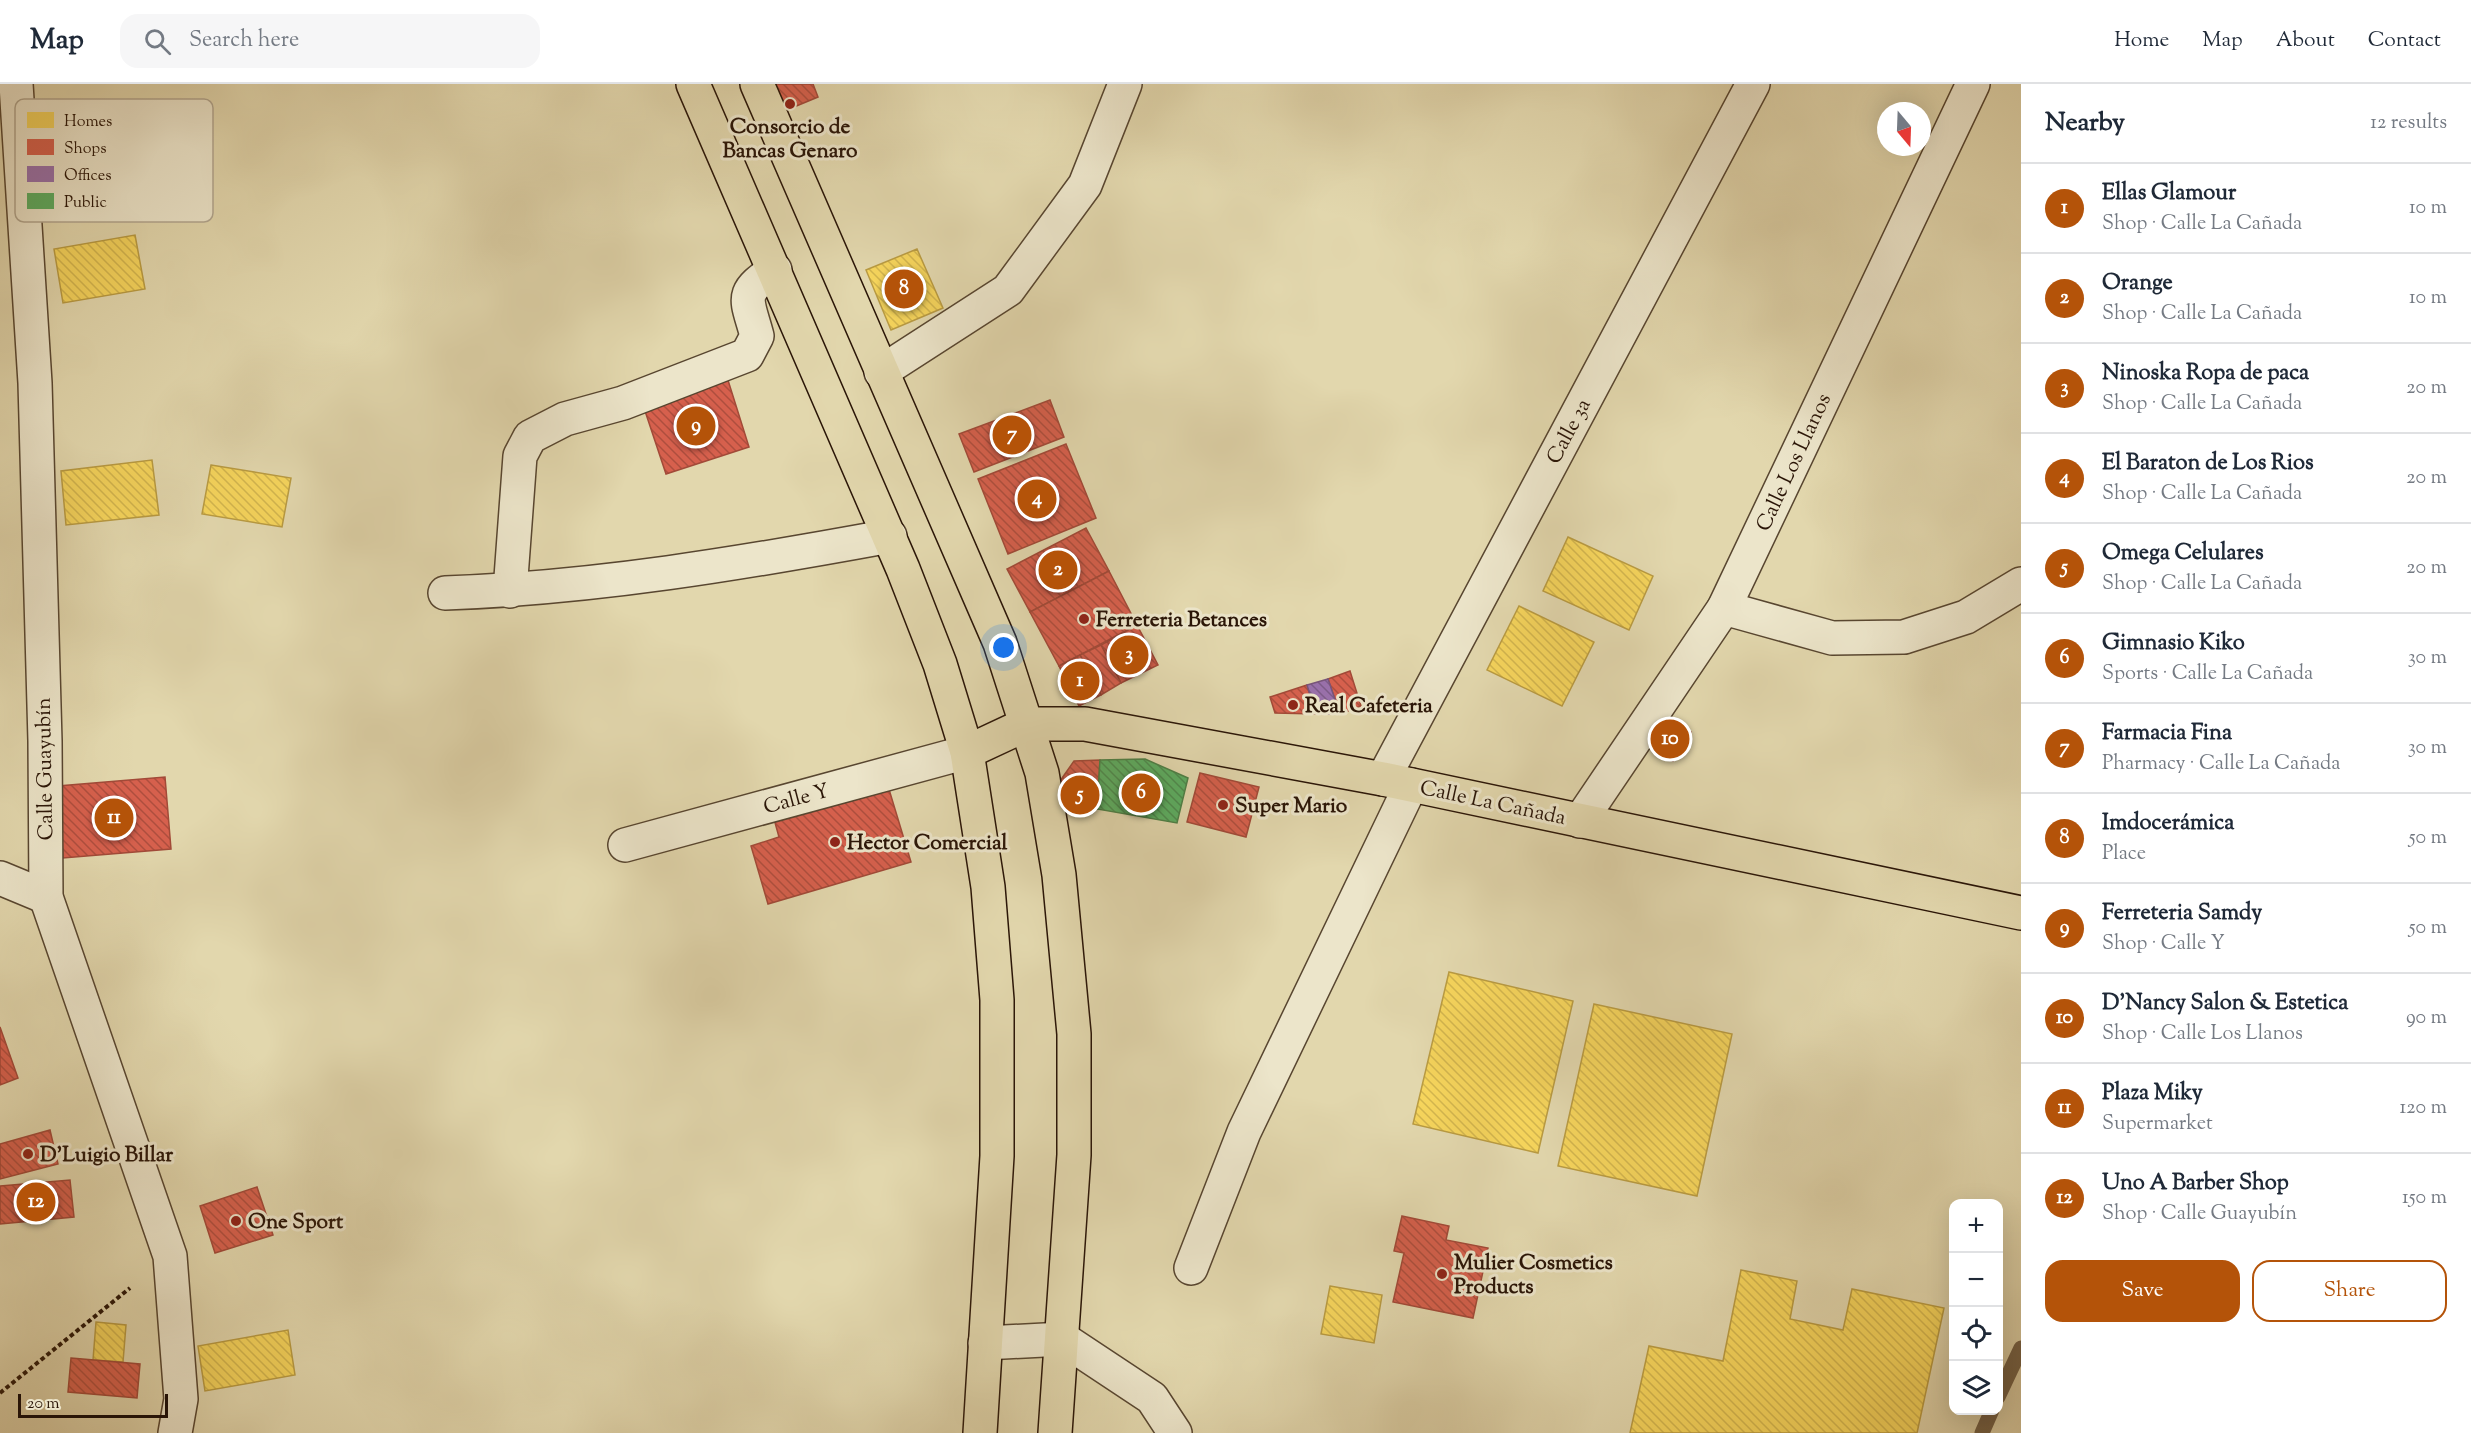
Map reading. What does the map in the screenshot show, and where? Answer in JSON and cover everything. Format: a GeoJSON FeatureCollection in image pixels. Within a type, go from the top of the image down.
{"type":"FeatureCollection","features":[{"type":"Feature","properties":{"kind":"main road"},"geometry":{"type":"LineString","coordinates":[[693,84],[890,536],[940,664],[968,752],[988,887],[997,1000],[997,1156],[980,1433]]}},
{"type":"Feature","properties":{"kind":"main road"},"geometry":{"type":"LineString","coordinates":[[757,84],[1000,643],[1042,773],[1059,875],[1074,1034],[1074,1155],[1055,1433]]}},
{"type":"Feature","properties":{"kind":"main road","name":"Calle La Cañada"},"geometry":{"type":"LineString","coordinates":[[968,752],[1028,724],[1085,724],[1397,782],[2021,913]]}},
{"type":"Feature","properties":{"kind":"street","name":"Calle Guayubín"},"geometry":{"type":"LineString","coordinates":[[16,84],[17,99]]}},
{"type":"Feature","properties":{"kind":"street"},"geometry":{"type":"LineString","coordinates":[[881,372],[1008,290],[1085,185],[1125,84]]}},
{"type":"Feature","properties":{"kind":"street","name":"Calle 3a"},"geometry":{"type":"LineString","coordinates":[[1191,1268],[1244,1132],[1397,782],[1753,84]]}},
{"type":"Feature","properties":{"kind":"street","name":"Calle Los Llanos"},"geometry":{"type":"LineString","coordinates":[[1580,821],[1724,608],[1973,84]]}},
{"type":"Feature","properties":{"kind":"street","name":"Calle Guayubín"},"geometry":{"type":"LineString","coordinates":[[25,222],[35,383],[45,741],[45,897],[170,1256],[181,1399],[175,1433]]}},
{"type":"Feature","properties":{"kind":"street"},"geometry":{"type":"LineString","coordinates":[[510,591],[520,456],[530,437],[565,419],[624,403],[747,355],[757,336],[747,299],[755,283],[775,270]]}},
{"type":"Feature","properties":{"kind":"street"},"geometry":{"type":"LineString","coordinates":[[444,593],[510,591],[763,559],[890,536]]}},
{"type":"Feature","properties":{"kind":"street"},"geometry":{"type":"LineString","coordinates":[[1724,608],[1832,638],[1904,637],[1966,617],[2021,584]]}},
{"type":"Feature","properties":{"kind":"street","name":"Calle Y"},"geometry":{"type":"LineString","coordinates":[[625,845],[968,752]]}},
{"type":"Feature","properties":{"kind":"street"},"geometry":{"type":"LineString","coordinates":[[0,878],[45,897]]}},
{"type":"Feature","properties":{"kind":"street"},"geometry":{"type":"LineString","coordinates":[[985,1343],[1063,1339],[1152,1398],[1175,1433]]}},
{"type":"Feature","properties":{"kind":"path"},"geometry":{"type":"LineString","coordinates":[[0,1393],[170,1256]]}},
{"type":"Feature","properties":{"kind":"building: Homes"},"geometry":{"type":"Polygon","coordinates":[[[135,235],[145,289],[63,303],[54,249],[135,235]]]}},
{"type":"Feature","properties":{"kind":"building: Homes"},"geometry":{"type":"Polygon","coordinates":[[[917,249],[943,308],[891,330],[866,270],[917,249]]]}},
{"type":"Feature","properties":{"kind":"building: Homes"},"geometry":{"type":"Polygon","coordinates":[[[152,460],[159,515],[66,525],[61,471],[152,460]]]}},
{"type":"Feature","properties":{"kind":"building: Homes"},"geometry":{"type":"Polygon","coordinates":[[[211,465],[291,478],[282,527],[202,514],[211,465]]]}},
{"type":"Feature","properties":{"kind":"building: Homes"},"geometry":{"type":"Polygon","coordinates":[[[1568,537],[1653,576],[1629,630],[1543,591],[1568,537]]]}},
{"type":"Feature","properties":{"kind":"building: Homes"},"geometry":{"type":"Polygon","coordinates":[[[1519,606],[1594,642],[1562,706],[1487,670],[1519,606]]]}},
{"type":"Feature","properties":{"kind":"building: Homes"},"geometry":{"type":"Polygon","coordinates":[[[1449,972],[1573,1001],[1538,1153],[1413,1124],[1449,972]]]}},
{"type":"Feature","properties":{"kind":"building: Homes"},"geometry":{"type":"Polygon","coordinates":[[[1594,1004],[1732,1034],[1697,1196],[1558,1166],[1594,1004]]]}},
{"type":"Feature","properties":{"kind":"building: Homes"},"geometry":{"type":"Polygon","coordinates":[[[1741,1270],[1797,1281],[1790,1319],[1843,1330],[1852,1289],[1944,1308],[1917,1433],[1630,1433],[1649,1346],[1723,1361],[1741,1270]]]}},
{"type":"Feature","properties":{"kind":"building: Homes"},"geometry":{"type":"Polygon","coordinates":[[[1330,1286],[1382,1295],[1374,1343],[1321,1334],[1330,1286]]]}},
{"type":"Feature","properties":{"kind":"building: Homes"},"geometry":{"type":"Polygon","coordinates":[[[96,1322],[126,1325],[123,1362],[93,1360],[96,1322]]]}},
{"type":"Feature","properties":{"kind":"building: Homes"},"geometry":{"type":"Polygon","coordinates":[[[288,1330],[295,1375],[205,1391],[198,1346],[288,1330]]]}},
{"type":"Feature","properties":{"kind":"building: Shops","name":"Consorcio de Bancas Genaro"},"geometry":{"type":"Polygon","coordinates":[[[776,84],[813,84],[818,97],[782,112],[772,86],[776,84]]]}},
{"type":"Feature","properties":{"kind":"building: Shops"},"geometry":{"type":"Polygon","coordinates":[[[727,377],[749,447],[666,474],[643,405],[727,377]]]}},
{"type":"Feature","properties":{"kind":"building: Shops"},"geometry":{"type":"Polygon","coordinates":[[[1050,400],[1064,437],[974,472],[959,434],[1050,400]]]}},
{"type":"Feature","properties":{"kind":"building: Shops"},"geometry":{"type":"Polygon","coordinates":[[[1066,444],[1096,518],[1008,554],[978,479],[1066,444]]]}},
{"type":"Feature","properties":{"kind":"building: Shops"},"geometry":{"type":"Polygon","coordinates":[[[1086,528],[1109,571],[1030,612],[1007,569],[1086,528]]]}},
{"type":"Feature","properties":{"kind":"building: Shops","name":"Ferreteria Betances"},"geometry":{"type":"Polygon","coordinates":[[[1109,571],[1137,625],[1059,666],[1030,612],[1109,571]]]}},
{"type":"Feature","properties":{"kind":"building: Shops"},"geometry":{"type":"Polygon","coordinates":[[[1137,625],[1158,665],[1121,683],[1101,645],[1137,625]]]}},
{"type":"Feature","properties":{"kind":"building: Shops"},"geometry":{"type":"Polygon","coordinates":[[[1101,645],[1121,683],[1101,695],[1080,655],[1101,645]]]}},
{"type":"Feature","properties":{"kind":"building: Shops"},"geometry":{"type":"Polygon","coordinates":[[[1080,655],[1101,695],[1079,706],[1059,666],[1080,655]]]}},
{"type":"Feature","properties":{"kind":"building: Shops"},"geometry":{"type":"Polygon","coordinates":[[[1350,671],[1361,706],[1340,714],[1328,679],[1350,671]]]}},
{"type":"Feature","properties":{"kind":"building: Shops","name":"Real Cafeteria"},"geometry":{"type":"Polygon","coordinates":[[[1307,685],[1316,714],[1275,713],[1270,697],[1307,685]]]}},
{"type":"Feature","properties":{"kind":"building: Shops"},"geometry":{"type":"Polygon","coordinates":[[[1666,717],[1691,732],[1673,761],[1648,746],[1666,717]]]}},
{"type":"Feature","properties":{"kind":"building: Shops"},"geometry":{"type":"Polygon","coordinates":[[[1100,760],[1097,809],[1064,812],[1060,781],[1074,761],[1100,760]]]}},
{"type":"Feature","properties":{"kind":"building: Shops","name":"Super Mario"},"geometry":{"type":"Polygon","coordinates":[[[1200,773],[1259,787],[1246,837],[1187,822],[1200,773]]]}},
{"type":"Feature","properties":{"kind":"building: Shops"},"geometry":{"type":"Polygon","coordinates":[[[165,777],[171,849],[63,858],[58,786],[165,777]]]}},
{"type":"Feature","properties":{"kind":"building: Shops","name":"Hector Comercial"},"geometry":{"type":"Polygon","coordinates":[[[888,786],[911,862],[768,904],[751,846],[779,837],[774,819],[888,786]]]}},
{"type":"Feature","properties":{"kind":"building: Shops"},"geometry":{"type":"Polygon","coordinates":[[[0,1027],[18,1078],[0,1085],[0,1027]]]}},
{"type":"Feature","properties":{"kind":"building: Shops","name":"D'Luigio Billar"},"geometry":{"type":"Polygon","coordinates":[[[50,1130],[58,1164],[0,1179],[0,1144],[50,1130]]]}},
{"type":"Feature","properties":{"kind":"building: Shops"},"geometry":{"type":"Polygon","coordinates":[[[70,1180],[74,1217],[0,1224],[0,1186],[70,1180]]]}},
{"type":"Feature","properties":{"kind":"building: Shops","name":"One Sport"},"geometry":{"type":"Polygon","coordinates":[[[257,1187],[273,1235],[215,1253],[200,1206],[257,1187]]]}},
{"type":"Feature","properties":{"kind":"building: Shops"},"geometry":{"type":"Polygon","coordinates":[[[1402,1216],[1449,1226],[1446,1240],[1488,1248],[1473,1318],[1393,1302],[1404,1253],[1394,1251],[1402,1216]]]}},
{"type":"Feature","properties":{"kind":"building: Shops"},"geometry":{"type":"Polygon","coordinates":[[[71,1358],[140,1364],[137,1398],[68,1392],[71,1358]]]}},
{"type":"Feature","properties":{"kind":"building: Offices"},"geometry":{"type":"Polygon","coordinates":[[[1328,679],[1340,714],[1316,714],[1307,685],[1328,679]]]}},
{"type":"Feature","properties":{"kind":"building: Public"},"geometry":{"type":"Polygon","coordinates":[[[1145,759],[1188,778],[1177,823],[1097,809],[1100,760],[1145,759]]]}},
{"type":"Feature","properties":{"kind":"waterway"},"geometry":{"type":"LineString","coordinates":[[2003,1386],[2021,1348]]}},
{"type":"Feature","properties":{"kind":"waterway"},"geometry":{"type":"LineString","coordinates":[[1982,1433],[1990,1415]]}},
{"type":"Feature","properties":{"kind":"place","name":"Consorcio de Bancas Genaro"},"geometry":{"type":"Point","coordinates":[790,104]}},
{"type":"Feature","properties":{"kind":"place","name":"Imdocerámica"},"geometry":{"type":"Point","coordinates":[904,289]}},
{"type":"Feature","properties":{"kind":"place","name":"Ferreteria Samdy"},"geometry":{"type":"Point","coordinates":[696,426]}},
{"type":"Feature","properties":{"kind":"place","name":"Farmacia Fina"},"geometry":{"type":"Point","coordinates":[1012,435]}},
{"type":"Feature","properties":{"kind":"place","name":"El Baraton de Los Rios"},"geometry":{"type":"Point","coordinates":[1037,499]}},
{"type":"Feature","properties":{"kind":"place","name":"Orange"},"geometry":{"type":"Point","coordinates":[1058,570]}},
{"type":"Feature","properties":{"kind":"place","name":"Ferreteria Betances"},"geometry":{"type":"Point","coordinates":[1084,619]}},
{"type":"Feature","properties":{"kind":"place","name":"Ninoska Ropa de paca"},"geometry":{"type":"Point","coordinates":[1129,655]}},
{"type":"Feature","properties":{"kind":"place","name":"Ellas Glamour"},"geometry":{"type":"Point","coordinates":[1080,681]}},
{"type":"Feature","properties":{"kind":"place","name":"Real Cafeteria"},"geometry":{"type":"Point","coordinates":[1293,705]}},
{"type":"Feature","properties":{"kind":"place","name":"D'Nancy Salon & Estetica"},"geometry":{"type":"Point","coordinates":[1670,739]}},
{"type":"Feature","properties":{"kind":"place","name":"Gimnasio Kiko"},"geometry":{"type":"Point","coordinates":[1141,793]}},
{"type":"Feature","properties":{"kind":"place","name":"Omega Celulares"},"geometry":{"type":"Point","coordinates":[1080,795]}},
{"type":"Feature","properties":{"kind":"place","name":"Super Mario"},"geometry":{"type":"Point","coordinates":[1223,805]}},
{"type":"Feature","properties":{"kind":"place","name":"Plaza Miky"},"geometry":{"type":"Point","coordinates":[114,818]}},
{"type":"Feature","properties":{"kind":"place","name":"Hector Comercial"},"geometry":{"type":"Point","coordinates":[835,842]}},
{"type":"Feature","properties":{"kind":"place","name":"D'Luigio Billar"},"geometry":{"type":"Point","coordinates":[28,1154]}},
{"type":"Feature","properties":{"kind":"place","name":"Uno A Barber Shop"},"geometry":{"type":"Point","coordinates":[36,1202]}},
{"type":"Feature","properties":{"kind":"place","name":"One Sport"},"geometry":{"type":"Point","coordinates":[236,1221]}},
{"type":"Feature","properties":{"kind":"place","name":"Mulier Cosmetics Products"},"geometry":{"type":"Point","coordinates":[1442,1274]}}]}
